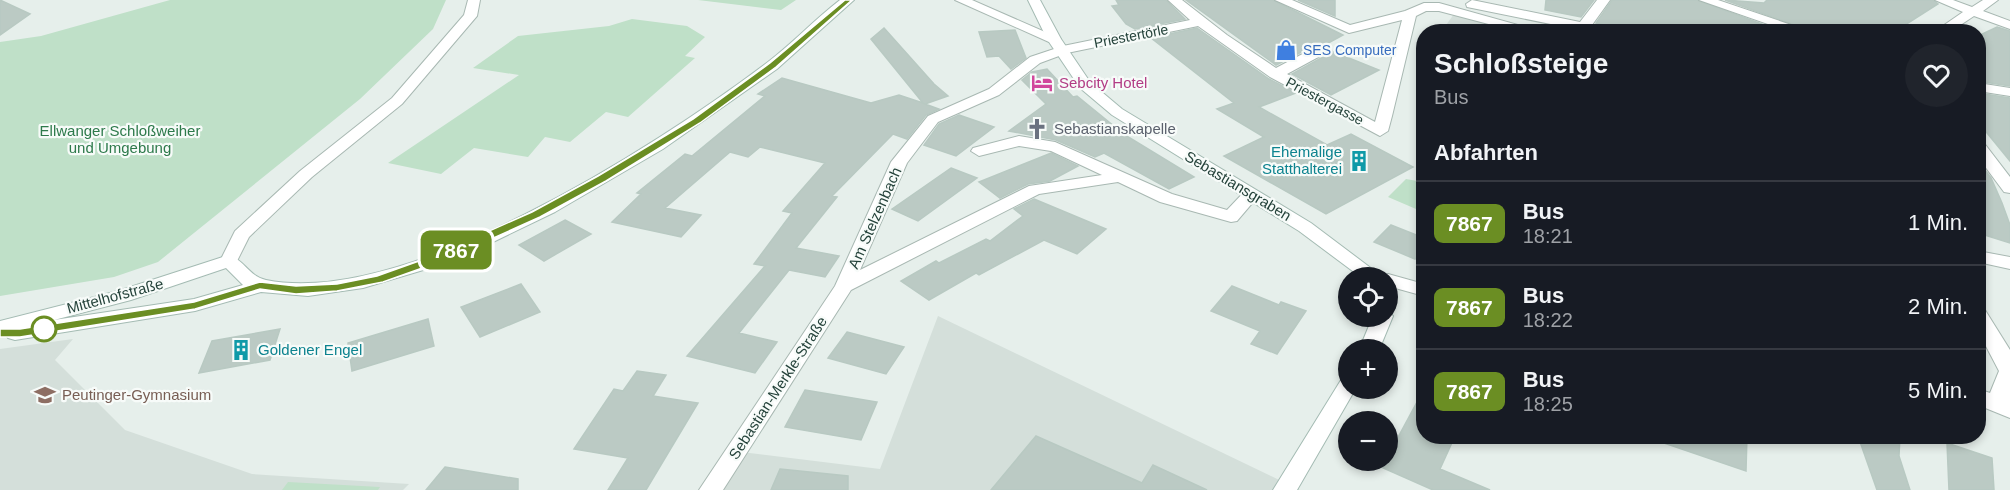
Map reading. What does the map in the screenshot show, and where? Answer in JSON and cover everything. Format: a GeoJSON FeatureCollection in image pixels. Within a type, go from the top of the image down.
{"type":"FeatureCollection","features":[{"type":"Feature","properties":{"kind":"street"},"geometry":{"type":"LineString","coordinates":[[474,0],[470,16],[397,101],[306,174],[241,235],[229,261],[243,276],[260,285],[296,290],[337,287],[379,279],[438,259],[536,214],[602,178],[696,121],[773,65],[848,0]]}},
{"type":"Feature","properties":{"kind":"street"},"geometry":{"type":"LineString","coordinates":[[961,0],[1058,44]]}},
{"type":"Feature","properties":{"kind":"street","name":"Sebastiansgraben"},"geometry":{"type":"LineString","coordinates":[[1034,0],[1058,44],[1085,85],[1117,112],[1305,227],[1362,267]]}},
{"type":"Feature","properties":{"kind":"street","name":"Priestergasse"},"geometry":{"type":"LineString","coordinates":[[1174,0],[1199,22],[1275,74],[1380,131],[1393,96],[1396,71],[1410,14]]}},
{"type":"Feature","properties":{"kind":"street"},"geometry":{"type":"LineString","coordinates":[[1281,0],[1349,29],[1410,14],[1424,8],[1439,8],[1507,24]]}},
{"type":"Feature","properties":{"kind":"street"},"geometry":{"type":"LineString","coordinates":[[1402,0],[1410,14]]}},
{"type":"Feature","properties":{"kind":"street"},"geometry":{"type":"LineString","coordinates":[[1438,0],[1526,6],[1569,24]]}},
{"type":"Feature","properties":{"kind":"street"},"geometry":{"type":"LineString","coordinates":[[1585,24],[1604,0]]}},
{"type":"Feature","properties":{"kind":"street"},"geometry":{"type":"LineString","coordinates":[[1705,0],[1781,24]]}},
{"type":"Feature","properties":{"kind":"street"},"geometry":{"type":"LineString","coordinates":[[1941,0],[2010,25]]}},
{"type":"Feature","properties":{"kind":"street"},"geometry":{"type":"LineString","coordinates":[[1953,24],[1992,0]]}},
{"type":"Feature","properties":{"kind":"street"},"geometry":{"type":"LineString","coordinates":[[1521,24],[1526,6]]}},
{"type":"Feature","properties":{"kind":"street","name":"Priestertörle"},"geometry":{"type":"LineString","coordinates":[[1058,44],[1199,22]]}},
{"type":"Feature","properties":{"kind":"street","name":"Am Stelzenbach"},"geometry":{"type":"LineString","coordinates":[[844,286],[899,162],[933,119],[994,93],[1058,44]]}},
{"type":"Feature","properties":{"kind":"street"},"geometry":{"type":"LineString","coordinates":[[1275,74],[1317,52]]}},
{"type":"Feature","properties":{"kind":"street"},"geometry":{"type":"LineString","coordinates":[[1986,88],[2010,93]]}},
{"type":"Feature","properties":{"kind":"street"},"geometry":{"type":"LineString","coordinates":[[979,151],[999,144],[1019,141],[1055,147],[1166,198],[1231,217],[1252,194]]}},
{"type":"Feature","properties":{"kind":"street"},"geometry":{"type":"LineString","coordinates":[[1986,156],[2010,188]]}},
{"type":"Feature","properties":{"kind":"street","name":"Am Stelzenbach"},"geometry":{"type":"LineString","coordinates":[[844,286],[1035,190],[1118,177]]}},
{"type":"Feature","properties":{"kind":"street"},"geometry":{"type":"LineString","coordinates":[[1986,258],[2010,263]]}},
{"type":"Feature","properties":{"kind":"street","name":"Mittelhofstraße"},"geometry":{"type":"LineString","coordinates":[[0,328],[124,296],[229,261]]}},
{"type":"Feature","properties":{"kind":"street","name":"Sebastiansgraben"},"geometry":{"type":"LineString","coordinates":[[1398,283],[1416,288]]}},
{"type":"Feature","properties":{"kind":"street","name":"Mittelhofstraße"},"geometry":{"type":"LineString","coordinates":[[0,333],[20,333],[195,305],[260,285]]}},
{"type":"Feature","properties":{"kind":"street","name":"Sebastian-Merkle-Straße"},"geometry":{"type":"LineString","coordinates":[[711,490],[844,286]]}},
{"type":"Feature","properties":{"kind":"street"},"geometry":{"type":"LineString","coordinates":[[1986,327],[2005,359],[2009,371],[1995,402]]}},
{"type":"Feature","properties":{"kind":"street"},"geometry":{"type":"LineString","coordinates":[[1285,490],[1340,399]]}},
{"type":"Feature","properties":{"kind":"shaded area"},"geometry":{"type":"Polygon","coordinates":[[[1454,14],[1495,24],[1447,24],[1454,14]]]}},
{"type":"Feature","properties":{"kind":"shaded area"},"geometry":{"type":"Polygon","coordinates":[[[938,316],[1300,490],[701,490],[725,450],[880,469],[938,316]]]}},
{"type":"Feature","properties":{"kind":"shaded area","name":"Peutinger-Gymnasium"},"geometry":{"type":"Polygon","coordinates":[[[73,339],[55,360],[125,430],[252,474],[409,484],[403,490],[0,490],[0,349],[73,339]]]}},
{"type":"Feature","properties":{"kind":"green space","name":"Ellwanger Schloßweiher und Umgebung"},"geometry":{"type":"Polygon","coordinates":[[[170,0],[446,0],[433,29],[360,99],[158,262],[114,277],[0,296],[0,42],[41,36],[170,0]]]}},
{"type":"Feature","properties":{"kind":"green space"},"geometry":{"type":"Polygon","coordinates":[[[698,0],[796,0],[781,10],[698,0]]]}},
{"type":"Feature","properties":{"kind":"green space"},"geometry":{"type":"Polygon","coordinates":[[[632,19],[687,26],[705,37],[685,56],[695,58],[628,117],[606,112],[570,142],[545,137],[528,157],[474,148],[441,174],[388,163],[519,75],[473,68],[518,36],[609,26],[632,19]]]}},
{"type":"Feature","properties":{"kind":"green space"},"geometry":{"type":"Polygon","coordinates":[[[1406,179],[1416,181],[1416,209],[1388,197],[1406,179]]]}},
{"type":"Feature","properties":{"kind":"green space"},"geometry":{"type":"Polygon","coordinates":[[[288,482],[380,487],[378,490],[282,490],[288,482]]]}},
{"type":"Feature","properties":{"kind":"building"},"geometry":{"type":"Polygon","coordinates":[[[0,0],[30,14],[0,35],[0,0]]]}},
{"type":"Feature","properties":{"kind":"building"},"geometry":{"type":"Polygon","coordinates":[[[1116,0],[1166,0],[1185,19],[1135,29],[1126,24],[1112,6],[1119,5],[1116,0]]]}},
{"type":"Feature","properties":{"kind":"building"},"geometry":{"type":"Polygon","coordinates":[[[1186,0],[1273,0],[1343,35],[1321,47],[1311,47],[1276,65],[1186,0]]]}},
{"type":"Feature","properties":{"kind":"building"},"geometry":{"type":"Polygon","coordinates":[[[1298,0],[1335,0],[1335,16],[1298,0]]]}},
{"type":"Feature","properties":{"kind":"building"},"geometry":{"type":"Polygon","coordinates":[[[1546,0],[1594,0],[1581,17],[1545,10],[1546,0]]]}},
{"type":"Feature","properties":{"kind":"building"},"geometry":{"type":"Polygon","coordinates":[[[1612,0],[1697,0],[1762,24],[1600,24],[1596,23],[1612,0]]]}},
{"type":"Feature","properties":{"kind":"building"},"geometry":{"type":"Polygon","coordinates":[[[1725,0],[1764,3],[1767,0],[1933,0],[1938,4],[1907,24],[1792,24],[1725,0]]]}},
{"type":"Feature","properties":{"kind":"building"},"geometry":{"type":"Polygon","coordinates":[[[1997,27],[2010,31],[2010,86],[1986,82],[1986,32],[1997,27]]]}},
{"type":"Feature","properties":{"kind":"building"},"geometry":{"type":"Polygon","coordinates":[[[884,28],[934,84],[948,96],[925,104],[939,109],[926,115],[907,139],[893,134],[832,196],[837,197],[796,248],[839,256],[825,277],[789,270],[739,333],[777,342],[755,373],[687,356],[765,266],[754,264],[792,213],[783,211],[825,163],[760,147],[748,157],[730,152],[665,208],[701,215],[681,237],[612,222],[641,194],[637,193],[685,154],[692,156],[765,96],[758,94],[782,78],[871,103],[899,95],[923,103],[871,39],[884,28]]]}},
{"type":"Feature","properties":{"kind":"building"},"geometry":{"type":"Polygon","coordinates":[[[1197,28],[1269,79],[1296,93],[1259,107],[1327,145],[1351,134],[1413,167],[1326,214],[1224,156],[1264,137],[1217,109],[1234,103],[1151,38],[1197,28]]]}},
{"type":"Feature","properties":{"kind":"building"},"geometry":{"type":"Polygon","coordinates":[[[1015,30],[1026,58],[1011,69],[999,56],[987,57],[979,32],[1015,30]]]}},
{"type":"Feature","properties":{"kind":"building"},"geometry":{"type":"Polygon","coordinates":[[[1324,48],[1379,70],[1331,95],[1292,74],[1323,57],[1324,48]]]}},
{"type":"Feature","properties":{"kind":"building"},"geometry":{"type":"Polygon","coordinates":[[[1047,69],[1073,97],[1077,96],[1125,135],[1194,177],[1169,189],[1104,153],[1095,157],[1056,140],[1009,131],[1046,104],[1022,80],[1032,72],[1047,69]]]}},
{"type":"Feature","properties":{"kind":"building"},"geometry":{"type":"Polygon","coordinates":[[[1986,94],[2010,98],[2010,161],[1986,132],[1986,94]]]}},
{"type":"Feature","properties":{"kind":"building"},"geometry":{"type":"Polygon","coordinates":[[[959,115],[994,127],[956,156],[924,145],[939,124],[959,115]]]}},
{"type":"Feature","properties":{"kind":"building"},"geometry":{"type":"Polygon","coordinates":[[[1051,153],[1078,166],[1050,181],[1028,184],[1000,198],[979,182],[1051,153]]]}},
{"type":"Feature","properties":{"kind":"building"},"geometry":{"type":"Polygon","coordinates":[[[951,168],[977,178],[918,221],[892,209],[951,168]]]}},
{"type":"Feature","properties":{"kind":"building"},"geometry":{"type":"Polygon","coordinates":[[[1986,171],[1991,178],[2010,225],[2010,243],[1986,236],[1986,171]]]}},
{"type":"Feature","properties":{"kind":"building"},"geometry":{"type":"Polygon","coordinates":[[[1034,199],[1106,229],[1077,254],[1044,240],[979,275],[976,273],[929,300],[901,281],[936,261],[939,263],[986,239],[990,241],[1023,216],[1014,209],[1034,199]]]}},
{"type":"Feature","properties":{"kind":"building"},"geometry":{"type":"Polygon","coordinates":[[[565,220],[591,234],[544,261],[519,245],[565,220]]]}},
{"type":"Feature","properties":{"kind":"building"},"geometry":{"type":"Polygon","coordinates":[[[1391,225],[1416,235],[1416,258],[1415,259],[1374,242],[1391,225]]]}},
{"type":"Feature","properties":{"kind":"building"},"geometry":{"type":"Polygon","coordinates":[[[521,284],[540,312],[480,337],[461,307],[521,284]]]}},
{"type":"Feature","properties":{"kind":"building"},"geometry":{"type":"Polygon","coordinates":[[[1232,286],[1279,305],[1281,302],[1306,311],[1277,354],[1251,344],[1260,331],[1211,311],[1232,286]]]}},
{"type":"Feature","properties":{"kind":"building"},"geometry":{"type":"Polygon","coordinates":[[[428,319],[434,346],[352,371],[348,343],[428,319]]]}},
{"type":"Feature","properties":{"kind":"building","name":"Goldener Engel"},"geometry":{"type":"Polygon","coordinates":[[[280,329],[270,360],[199,373],[212,341],[280,329]]]}},
{"type":"Feature","properties":{"kind":"building"},"geometry":{"type":"Polygon","coordinates":[[[847,332],[904,347],[886,374],[828,358],[847,332]]]}},
{"type":"Feature","properties":{"kind":"building"},"geometry":{"type":"Polygon","coordinates":[[[637,371],[666,375],[653,396],[698,403],[646,490],[608,490],[628,458],[574,449],[614,389],[623,391],[637,371]]]}},
{"type":"Feature","properties":{"kind":"building"},"geometry":{"type":"Polygon","coordinates":[[[805,390],[877,402],[861,440],[785,427],[805,390]]]}},
{"type":"Feature","properties":{"kind":"building"},"geometry":{"type":"Polygon","coordinates":[[[1416,404],[1416,444],[1451,444],[1440,469],[1490,490],[1433,490],[1390,471],[1398,471],[1398,437],[1416,404]]]}},
{"type":"Feature","properties":{"kind":"building"},"geometry":{"type":"Polygon","coordinates":[[[1036,436],[1142,483],[1153,465],[1207,490],[991,490],[1036,436]]]}},
{"type":"Feature","properties":{"kind":"building"},"geometry":{"type":"Polygon","coordinates":[[[1667,444],[1747,444],[1746,471],[1667,444]]]}},
{"type":"Feature","properties":{"kind":"building"},"geometry":{"type":"Polygon","coordinates":[[[1861,444],[1900,444],[1899,456],[1910,490],[1877,490],[1861,444]]]}},
{"type":"Feature","properties":{"kind":"building"},"geometry":{"type":"Polygon","coordinates":[[[1947,444],[1992,458],[1994,490],[1949,490],[1947,444]]]}},
{"type":"Feature","properties":{"kind":"building"},"geometry":{"type":"Polygon","coordinates":[[[445,467],[518,479],[518,490],[426,490],[445,467]]]}},
{"type":"Feature","properties":{"kind":"building"},"geometry":{"type":"Polygon","coordinates":[[[780,469],[848,476],[848,490],[771,490],[780,469]]]}},
{"type":"Feature","properties":{"kind":"bus line","name":"7867"},"geometry":{"type":"LineString","coordinates":[[0,333],[20,333],[195,305],[232,296],[260,285],[296,290],[337,287],[379,279],[438,259],[536,214],[602,178],[696,121],[773,65],[848,0]]}},
{"type":"Feature","properties":{"kind":"place","name":"SES Computer"},"geometry":{"type":"Point","coordinates":[1286,50]}},
{"type":"Feature","properties":{"kind":"place","name":"Sebcity Hotel"},"geometry":{"type":"Point","coordinates":[1042,83]}},
{"type":"Feature","properties":{"kind":"place","name":"Sebastianskapelle"},"geometry":{"type":"Point","coordinates":[1037,129]}},
{"type":"Feature","properties":{"kind":"place","name":"Ehemalige Statthalterei"},"geometry":{"type":"Point","coordinates":[1359,161]}},
{"type":"Feature","properties":{"kind":"place","name":"Goldener Engel"},"geometry":{"type":"Point","coordinates":[241,350]}},
{"type":"Feature","properties":{"kind":"place","name":"Peutinger-Gymnasium"},"geometry":{"type":"Point","coordinates":[45,395]}}]}
